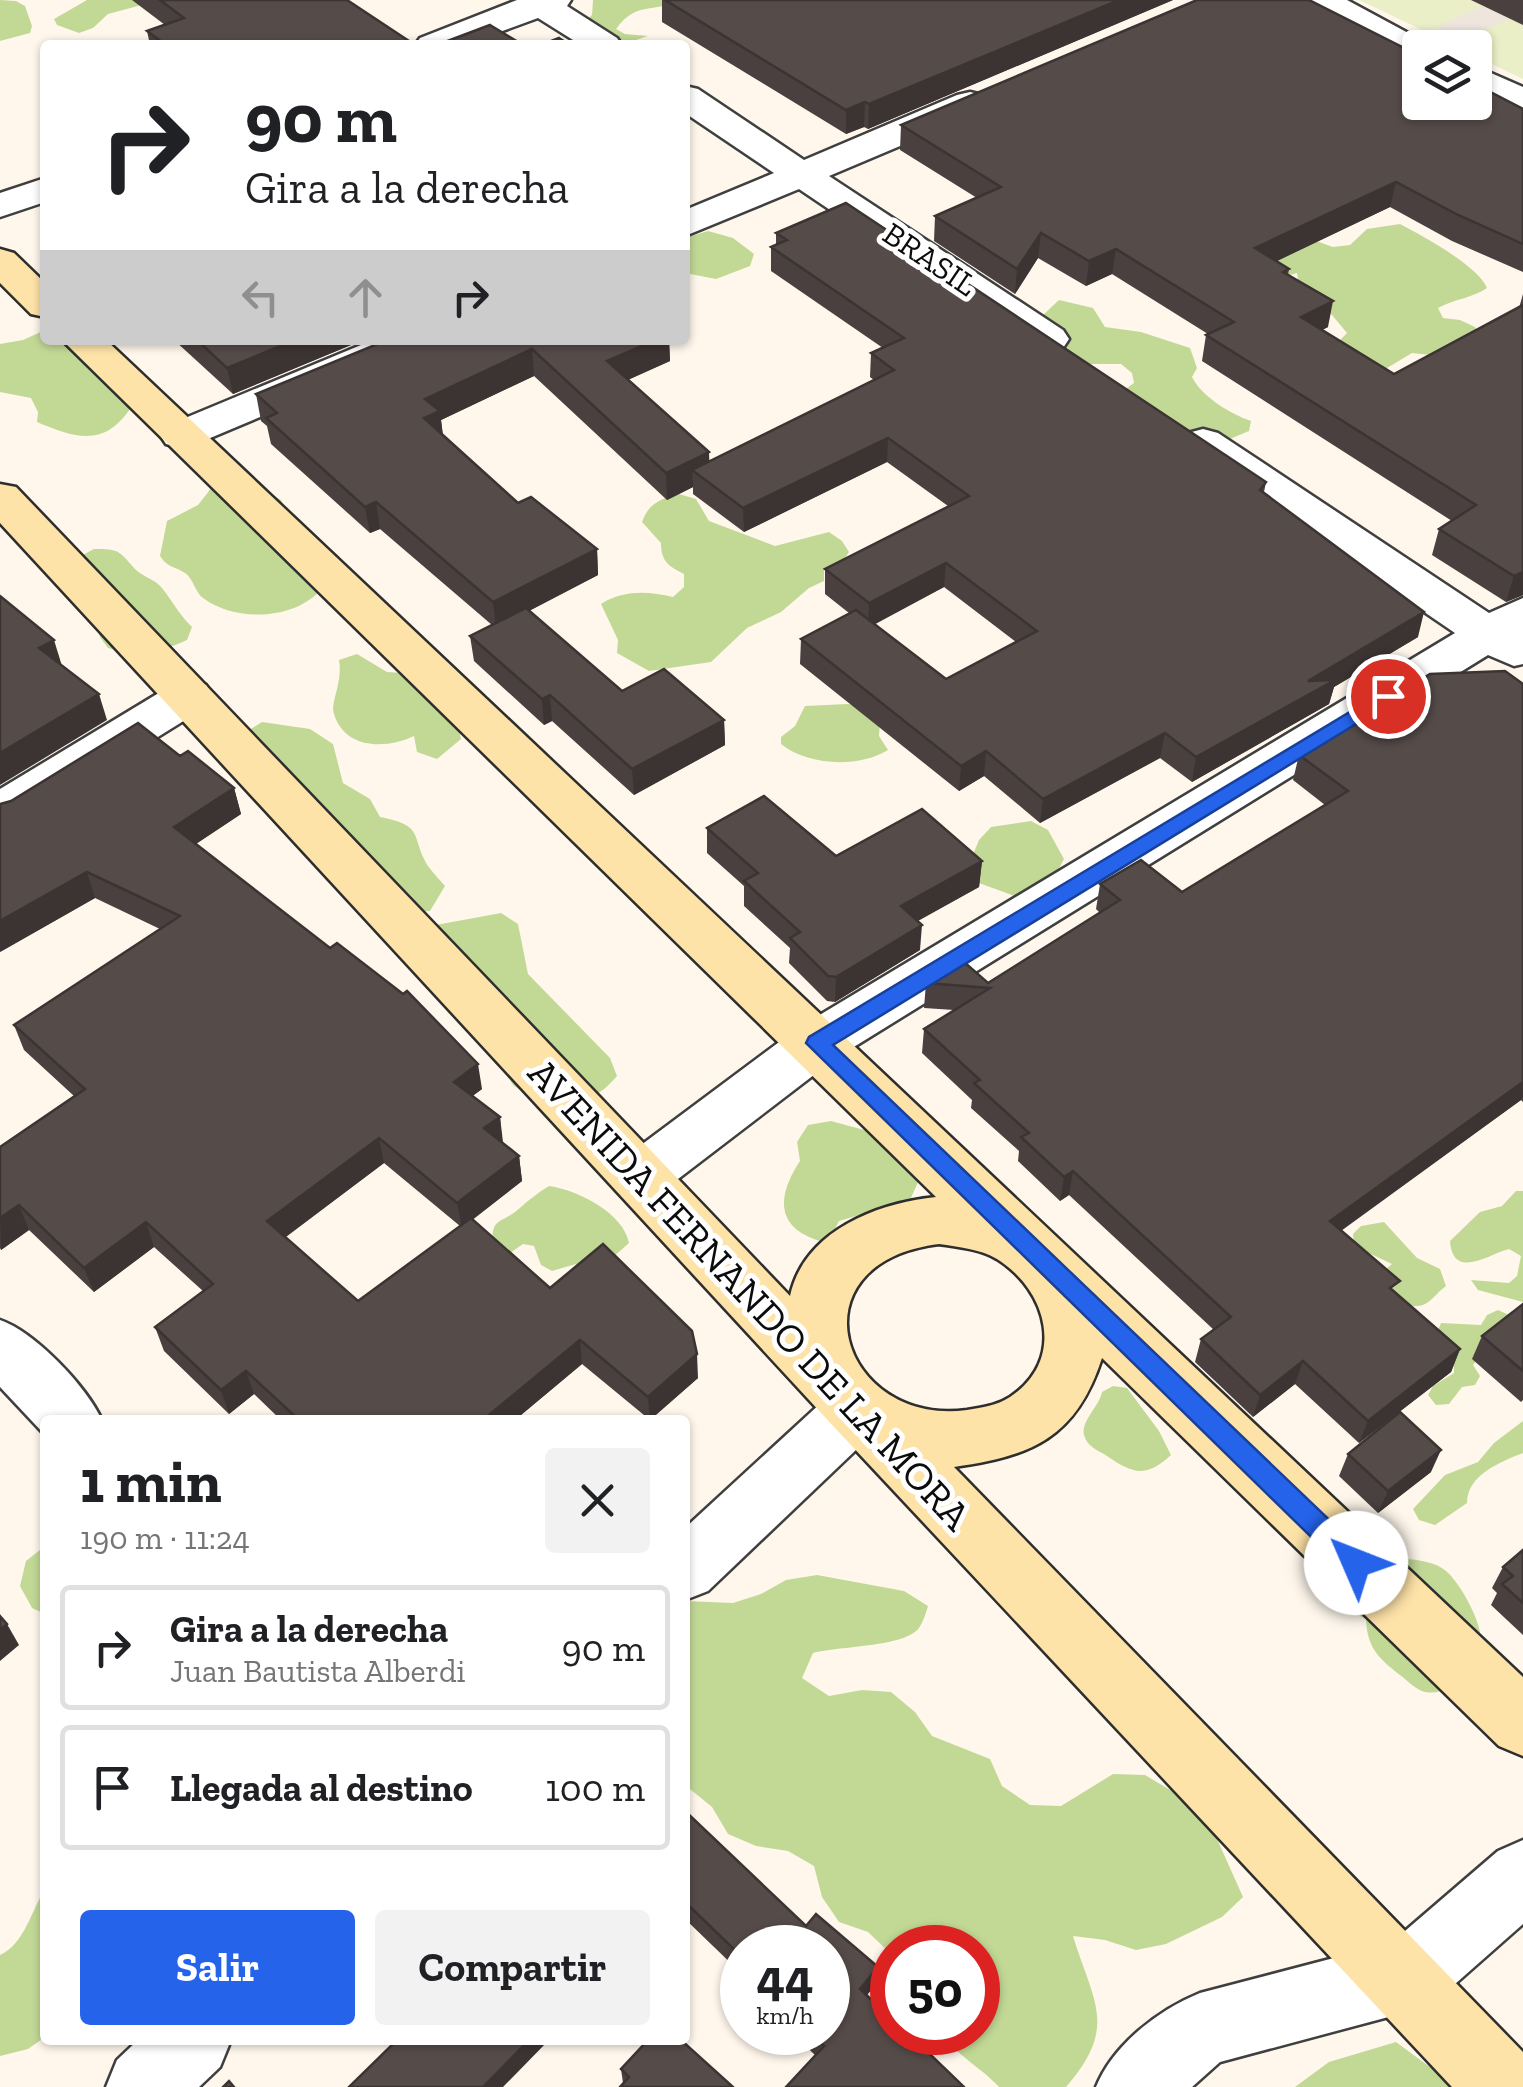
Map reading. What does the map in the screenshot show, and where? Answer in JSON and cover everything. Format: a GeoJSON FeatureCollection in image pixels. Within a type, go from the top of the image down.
{"type":"FeatureCollection","features":[{"type":"Feature","properties":{"kind":"main road"},"geometry":{"type":"LineString","coordinates":[[0,261],[40,299]]}},
{"type":"Feature","properties":{"kind":"main road"},"geometry":{"type":"LineString","coordinates":[[87,345],[1523,1723]]}},
{"type":"Feature","properties":{"kind":"main road","name":"AVENIDA FERNANDO DE LA MORA"},"geometry":{"type":"LineString","coordinates":[[0,496],[857,1409],[1504,2087]]}},
{"type":"Feature","properties":{"kind":"main road"},"geometry":{"type":"LineString","coordinates":[[938,1220],[980,1226],[1020,1243],[1052,1270],[1070,1301],[1077,1336],[1070,1371],[1050,1402],[1018,1426],[979,1439],[936,1441],[893,1430],[857,1409],[829,1378],[816,1341],[816,1304],[832,1270],[860,1243],[896,1226],[938,1220]]}},
{"type":"Feature","properties":{"kind":"street"},"geometry":{"type":"LineString","coordinates":[[1321,0],[1402,41]]}},
{"type":"Feature","properties":{"kind":"street"},"geometry":{"type":"LineString","coordinates":[[445,40],[543,2],[597,40]]}},
{"type":"Feature","properties":{"kind":"street"},"geometry":{"type":"LineString","coordinates":[[1492,86],[1523,101]]}},
{"type":"Feature","properties":{"kind":"street"},"geometry":{"type":"LineString","coordinates":[[690,222],[1000,91]]}},
{"type":"Feature","properties":{"kind":"street","name":"BRASIL"},"geometry":{"type":"LineString","coordinates":[[690,100],[1082,360]]}},
{"type":"Feature","properties":{"kind":"street"},"geometry":{"type":"LineString","coordinates":[[0,206],[40,191]]}},
{"type":"Feature","properties":{"kind":"street"},"geometry":{"type":"LineString","coordinates":[[180,435],[396,345]]}},
{"type":"Feature","properties":{"kind":"street"},"geometry":{"type":"LineString","coordinates":[[640,1176],[817,1043],[1512,635],[1163,415]]}},
{"type":"Feature","properties":{"kind":"street"},"geometry":{"type":"LineString","coordinates":[[0,812],[189,696]]}},
{"type":"Feature","properties":{"kind":"street"},"geometry":{"type":"LineString","coordinates":[[0,1346],[66,1415]]}},
{"type":"Feature","properties":{"kind":"street"},"geometry":{"type":"LineString","coordinates":[[690,1565],[857,1409]]}},
{"type":"Feature","properties":{"kind":"street"},"geometry":{"type":"LineString","coordinates":[[1134,2087],[1200,2030],[1400,1979],[1523,1876]]}},
{"type":"Feature","properties":{"kind":"street"},"geometry":{"type":"LineString","coordinates":[[144,2087],[188,2045]]}},
{"type":"Feature","properties":{"kind":"green space"},"geometry":{"type":"Polygon","coordinates":[[[0,0],[25,6],[32,26],[30,33],[0,41],[0,0]]]}},
{"type":"Feature","properties":{"kind":"green space"},"geometry":{"type":"Polygon","coordinates":[[[87,0],[186,0],[149,3],[108,14],[93,28],[79,33],[57,25],[54,19],[87,0]]]}},
{"type":"Feature","properties":{"kind":"green space"},"geometry":{"type":"Polygon","coordinates":[[[593,0],[680,0],[638,11],[624,20],[616,29],[648,36],[636,40],[617,40],[584,22],[592,15],[593,0]]]}},
{"type":"Feature","properties":{"kind":"green space"},"geometry":{"type":"Polygon","coordinates":[[[1359,0],[1523,0],[1523,79],[1492,64],[1492,30],[1422,30],[1359,0]]]}},
{"type":"Feature","properties":{"kind":"green space"},"geometry":{"type":"Polygon","coordinates":[[[1400,224],[1449,252],[1482,279],[1487,288],[1438,308],[1443,318],[1475,327],[1479,337],[1449,357],[1412,353],[1367,380],[1338,342],[1347,333],[1332,315],[1300,291],[1297,273],[1283,277],[1237,246],[1316,241],[1333,247],[1350,245],[1367,229],[1400,224]]]}},
{"type":"Feature","properties":{"kind":"green space"},"geometry":{"type":"Polygon","coordinates":[[[708,231],[733,238],[754,254],[750,266],[716,279],[690,274],[690,236],[708,231]]]}},
{"type":"Feature","properties":{"kind":"green space"},"geometry":{"type":"Polygon","coordinates":[[[1059,300],[1093,308],[1105,327],[1141,332],[1190,348],[1197,368],[1192,377],[1218,404],[1251,421],[1249,431],[1220,443],[1183,443],[1123,391],[1134,383],[1132,373],[1121,364],[1084,364],[1059,349],[1071,341],[1041,317],[1059,300]]]}},
{"type":"Feature","properties":{"kind":"green space"},"geometry":{"type":"Polygon","coordinates":[[[40,332],[40,345],[109,345],[134,403],[113,427],[91,436],[66,433],[37,422],[38,412],[31,398],[0,392],[0,344],[40,332]]]}},
{"type":"Feature","properties":{"kind":"green space"},"geometry":{"type":"Polygon","coordinates":[[[216,482],[268,492],[281,500],[323,587],[312,598],[283,612],[232,611],[203,598],[188,575],[163,560],[160,556],[167,521],[198,505],[216,482]]]}},
{"type":"Feature","properties":{"kind":"green space"},"geometry":{"type":"Polygon","coordinates":[[[679,494],[696,499],[709,521],[775,546],[829,532],[849,552],[842,563],[824,569],[824,581],[809,588],[781,612],[747,628],[711,662],[649,671],[617,653],[618,640],[601,604],[636,593],[673,597],[684,587],[684,574],[666,562],[661,543],[642,522],[656,503],[679,494]]]}},
{"type":"Feature","properties":{"kind":"green space"},"geometry":{"type":"Polygon","coordinates":[[[94,549],[118,552],[138,572],[159,585],[192,627],[187,640],[148,651],[108,648],[100,637],[77,558],[94,549]]]}},
{"type":"Feature","properties":{"kind":"green space"},"geometry":{"type":"Polygon","coordinates":[[[357,654],[387,672],[402,673],[458,726],[461,739],[437,759],[417,752],[414,736],[380,744],[347,734],[334,714],[339,660],[357,654]]]}},
{"type":"Feature","properties":{"kind":"green space"},"geometry":{"type":"Polygon","coordinates":[[[859,705],[880,722],[879,736],[888,750],[863,760],[834,762],[805,757],[781,744],[781,737],[795,726],[805,706],[859,705]]]}},
{"type":"Feature","properties":{"kind":"green space"},"geometry":{"type":"Polygon","coordinates":[[[262,722],[310,729],[333,744],[343,783],[370,799],[380,817],[411,829],[428,866],[445,886],[430,911],[384,915],[241,735],[262,722]]]}},
{"type":"Feature","properties":{"kind":"green space"},"geometry":{"type":"Polygon","coordinates":[[[1031,821],[1048,830],[1064,859],[1055,876],[1023,899],[979,883],[967,869],[979,840],[991,827],[1031,821]]]}},
{"type":"Feature","properties":{"kind":"green space"},"geometry":{"type":"Polygon","coordinates":[[[501,913],[518,924],[528,974],[610,1058],[617,1076],[593,1097],[554,1104],[513,1085],[421,939],[436,925],[501,913]]]}},
{"type":"Feature","properties":{"kind":"green space"},"geometry":{"type":"Polygon","coordinates":[[[831,1121],[879,1134],[919,1180],[910,1200],[839,1221],[828,1243],[812,1238],[790,1223],[784,1202],[800,1161],[797,1142],[808,1125],[831,1121]]]}},
{"type":"Feature","properties":{"kind":"green space"},"geometry":{"type":"Polygon","coordinates":[[[549,1186],[598,1205],[619,1222],[629,1243],[611,1259],[588,1269],[576,1264],[552,1271],[541,1265],[534,1246],[523,1244],[503,1258],[493,1252],[495,1226],[549,1186]]]}},
{"type":"Feature","properties":{"kind":"green space"},"geometry":{"type":"Polygon","coordinates":[[[1516,1191],[1523,1191],[1523,1302],[1478,1290],[1471,1280],[1509,1283],[1517,1276],[1521,1256],[1509,1249],[1465,1262],[1453,1253],[1450,1241],[1480,1212],[1502,1206],[1516,1191]]]}},
{"type":"Feature","properties":{"kind":"green space"},"geometry":{"type":"Polygon","coordinates":[[[1384,1222],[1417,1258],[1440,1269],[1446,1286],[1429,1302],[1405,1305],[1399,1295],[1386,1288],[1385,1270],[1392,1264],[1354,1246],[1353,1234],[1361,1226],[1384,1222]]]}},
{"type":"Feature","properties":{"kind":"green space"},"geometry":{"type":"Polygon","coordinates":[[[1498,1310],[1511,1316],[1473,1365],[1480,1376],[1475,1385],[1462,1387],[1449,1404],[1436,1405],[1428,1395],[1433,1386],[1454,1373],[1454,1362],[1437,1333],[1441,1323],[1481,1325],[1487,1315],[1498,1310]]]}},
{"type":"Feature","properties":{"kind":"green space"},"geometry":{"type":"Polygon","coordinates":[[[1113,1386],[1127,1388],[1159,1431],[1171,1455],[1154,1468],[1131,1469],[1093,1448],[1085,1439],[1084,1429],[1102,1392],[1113,1386]]]}},
{"type":"Feature","properties":{"kind":"green space"},"geometry":{"type":"Polygon","coordinates":[[[1523,1421],[1523,1453],[1486,1471],[1468,1493],[1467,1503],[1435,1525],[1419,1520],[1413,1509],[1445,1475],[1478,1462],[1494,1443],[1523,1421]]]}},
{"type":"Feature","properties":{"kind":"green space"},"geometry":{"type":"Polygon","coordinates":[[[40,1550],[40,1612],[32,1608],[20,1586],[26,1561],[40,1550]]]}},
{"type":"Feature","properties":{"kind":"green space"},"geometry":{"type":"Polygon","coordinates":[[[1402,1559],[1437,1565],[1446,1571],[1462,1591],[1478,1625],[1478,1654],[1466,1674],[1447,1689],[1425,1692],[1392,1669],[1371,1645],[1366,1619],[1350,1611],[1345,1597],[1349,1586],[1402,1559]]]}},
{"type":"Feature","properties":{"kind":"green space"},"geometry":{"type":"Polygon","coordinates":[[[817,1575],[904,1591],[928,1606],[919,1628],[900,1639],[813,1653],[802,1678],[829,1696],[862,1690],[891,1692],[915,1712],[932,1736],[990,1759],[1002,1786],[1030,1805],[1061,1806],[1113,1774],[1145,1775],[1204,1810],[1243,1897],[1222,1917],[1166,1944],[1136,1950],[1105,1940],[1073,1936],[1094,1997],[1097,2030],[1082,2066],[1066,2087],[999,2087],[963,2055],[1000,2055],[1000,1925],[870,1925],[870,1934],[839,1922],[822,1897],[814,1866],[788,1851],[756,1846],[728,1834],[712,1807],[690,1789],[690,1601],[733,1603],[786,1580],[817,1575]]]}},
{"type":"Feature","properties":{"kind":"green space"},"geometry":{"type":"Polygon","coordinates":[[[40,1899],[40,2041],[28,2049],[0,2056],[0,1955],[21,1935],[40,1899]]]}},
{"type":"Feature","properties":{"kind":"green space"},"geometry":{"type":"Polygon","coordinates":[[[1396,2042],[1457,2087],[1295,2087],[1329,2062],[1396,2042]]]}},
{"type":"Feature","properties":{"kind":"shaded area"},"geometry":{"type":"Polygon","coordinates":[[[1483,6],[1510,19],[1485,30],[1444,30],[1437,26],[1483,6]]]}},
{"type":"Feature","properties":{"kind":"building"},"geometry":{"type":"Polygon","coordinates":[[[160,0],[347,0],[407,40],[159,40],[147,31],[184,18],[160,0]]]}},
{"type":"Feature","properties":{"kind":"building"},"geometry":{"type":"Polygon","coordinates":[[[665,0],[1119,0],[869,104],[846,110],[665,0]]]}},
{"type":"Feature","properties":{"kind":"building"},"geometry":{"type":"Polygon","coordinates":[[[1197,0],[1309,0],[1402,47],[1402,120],[1492,120],[1492,93],[1523,109],[1523,244],[1396,182],[1255,248],[1289,269],[1283,272],[1333,301],[1301,317],[1394,374],[1523,305],[1523,572],[1514,576],[1439,529],[1476,505],[1206,335],[1234,322],[1116,249],[1089,261],[1041,233],[1017,269],[935,216],[1001,187],[901,125],[1197,0]]]}},
{"type":"Feature","properties":{"kind":"building"},"geometry":{"type":"Polygon","coordinates":[[[490,25],[515,40],[450,40],[490,25]]]}},
{"type":"Feature","properties":{"kind":"building"},"geometry":{"type":"Polygon","coordinates":[[[846,203],[1266,482],[1260,490],[1424,612],[1308,681],[1335,680],[1196,757],[1165,733],[1043,799],[986,751],[961,766],[801,639],[856,610],[946,679],[1037,631],[946,563],[869,603],[825,569],[969,496],[888,438],[743,508],[692,470],[894,370],[871,353],[904,338],[771,247],[787,240],[776,233],[846,203]]]}},
{"type":"Feature","properties":{"kind":"building"},"geometry":{"type":"Polygon","coordinates":[[[202,345],[283,345],[227,368],[202,345]]]}},
{"type":"Feature","properties":{"kind":"building"},"geometry":{"type":"Polygon","coordinates":[[[375,345],[644,345],[607,361],[709,452],[666,473],[532,349],[425,399],[440,411],[424,418],[518,503],[531,497],[597,549],[493,602],[376,502],[365,507],[266,418],[277,413],[256,394],[375,345]]]}},
{"type":"Feature","properties":{"kind":"building"},"geometry":{"type":"Polygon","coordinates":[[[0,596],[54,640],[39,648],[99,694],[0,753],[0,596]]]}},
{"type":"Feature","properties":{"kind":"building"},"geometry":{"type":"Polygon","coordinates":[[[526,608],[622,691],[664,669],[724,720],[632,769],[550,695],[542,699],[470,636],[526,608]]]}},
{"type":"Feature","properties":{"kind":"building"},"geometry":{"type":"Polygon","coordinates":[[[1505,671],[1523,684],[1523,1082],[1330,1221],[1400,1281],[1390,1288],[1460,1349],[1368,1421],[1303,1361],[1260,1395],[1201,1339],[1231,1317],[1073,1171],[1064,1177],[1021,1137],[1029,1133],[974,1083],[980,1080],[924,1029],[990,988],[926,983],[963,961],[988,983],[1120,900],[1100,884],[1141,860],[1182,892],[1348,791],[1299,755],[1430,674],[1505,671]]]}},
{"type":"Feature","properties":{"kind":"building"},"geometry":{"type":"Polygon","coordinates":[[[138,723],[180,756],[188,751],[234,788],[174,827],[330,948],[337,943],[403,994],[407,991],[478,1064],[454,1082],[500,1117],[484,1128],[519,1156],[457,1203],[379,1138],[267,1221],[358,1301],[471,1218],[550,1288],[603,1244],[692,1331],[697,1354],[648,1397],[580,1340],[489,1415],[294,1415],[246,1371],[221,1390],[155,1327],[213,1284],[146,1222],[84,1268],[19,1205],[0,1218],[0,1147],[85,1089],[14,1025],[180,916],[87,872],[0,921],[0,804],[138,723]]]}},
{"type":"Feature","properties":{"kind":"building"},"geometry":{"type":"Polygon","coordinates":[[[764,796],[836,856],[922,809],[982,861],[901,906],[922,925],[836,977],[828,976],[790,938],[800,932],[744,881],[758,873],[707,828],[764,796]]]}},
{"type":"Feature","properties":{"kind":"building"},"geometry":{"type":"Polygon","coordinates":[[[1523,1304],[1523,1371],[1482,1336],[1523,1304]]]}},
{"type":"Feature","properties":{"kind":"building"},"geometry":{"type":"Polygon","coordinates":[[[1400,1412],[1441,1450],[1388,1491],[1348,1454],[1400,1412]]]}},
{"type":"Feature","properties":{"kind":"building"},"geometry":{"type":"Polygon","coordinates":[[[1523,1550],[1523,1603],[1502,1584],[1513,1576],[1503,1567],[1523,1550]]]}},
{"type":"Feature","properties":{"kind":"building"},"geometry":{"type":"Polygon","coordinates":[[[690,1816],[805,1925],[720,1925],[720,1936],[690,1907],[690,1816]]]}},
{"type":"Feature","properties":{"kind":"building"},"geometry":{"type":"Polygon","coordinates":[[[816,1914],[829,1925],[807,1925],[816,1914]]]}},
{"type":"Feature","properties":{"kind":"building"},"geometry":{"type":"Polygon","coordinates":[[[850,1943],[870,1960],[870,1977],[860,1989],[870,1998],[870,2055],[931,2055],[964,2087],[786,2087],[816,2055],[850,2055],[850,1943]]]}},
{"type":"Feature","properties":{"kind":"building"},"geometry":{"type":"Polygon","coordinates":[[[392,2045],[524,2045],[483,2087],[349,2087],[392,2045]]]}},
{"type":"Feature","properties":{"kind":"building"},"geometry":{"type":"Polygon","coordinates":[[[643,2045],[687,2045],[733,2087],[620,2087],[629,2077],[621,2069],[643,2045]]]}},
{"type":"Feature","properties":{"kind":"route"},"geometry":{"type":"LineString","coordinates":[[1356,1563],[817,1043],[1388,696]]}}]}
